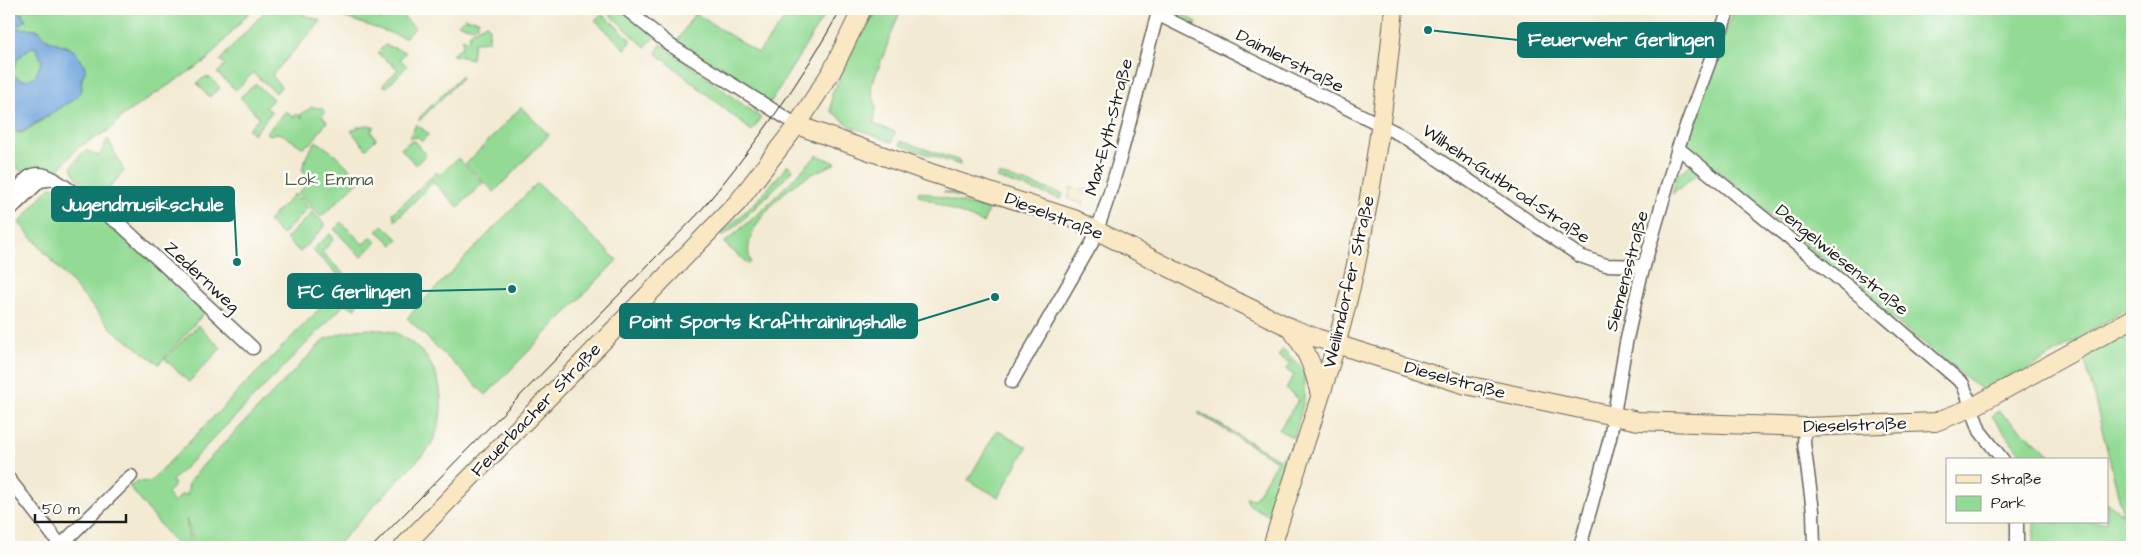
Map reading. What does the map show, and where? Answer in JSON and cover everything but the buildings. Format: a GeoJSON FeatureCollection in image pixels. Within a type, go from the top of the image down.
{"type":"FeatureCollection","features":[{"type":"Feature","properties":{"kind":"street"},"geometry":{"type":"LineString","coordinates":[[626,9],[670,45],[797,125]]}},
{"type":"Feature","properties":{"kind":"street","name":"Feuerbacher Straße"},"geometry":{"type":"LineString","coordinates":[[403,547],[738,202],[797,125],[832,71],[862,9]]}},
{"type":"Feature","properties":{"kind":"street","name":"Weilimdorfer Straße"},"geometry":{"type":"LineString","coordinates":[[1272,547],[1336,345],[1361,242],[1380,126],[1394,9]]}},
{"type":"Feature","properties":{"kind":"street","name":"Siemensstraße"},"geometry":{"type":"LineString","coordinates":[[1580,547],[1608,446],[1626,343],[1644,266],[1678,148],[1729,9]]}},
{"type":"Feature","properties":{"kind":"street","name":"Daimlerstraße"},"geometry":{"type":"LineString","coordinates":[[1158,11],[1380,126]]}},
{"type":"Feature","properties":{"kind":"street","name":"Max-Eyth-Straße"},"geometry":{"type":"LineString","coordinates":[[1012,382],[1097,230],[1115,179],[1158,11]]}},
{"type":"Feature","properties":{"kind":"street","name":"Dieselstraße"},"geometry":{"type":"LineString","coordinates":[[797,125],[931,173],[1074,219],[1291,328],[1336,345],[1466,385],[1638,420],[1805,427],[1935,422],[1971,408],[2132,319]]}},
{"type":"Feature","properties":{"kind":"street","name":"Wilhelm-Gutbrod-Straße"},"geometry":{"type":"LineString","coordinates":[[1380,126],[1405,137],[1580,256],[1606,265],[1644,266]]}},
{"type":"Feature","properties":{"kind":"street","name":"Dengelwiesenstraße"},"geometry":{"type":"LineString","coordinates":[[1678,148],[1963,384],[1980,431],[2001,458]]}},
{"type":"Feature","properties":{"kind":"street","name":"Zedernweg"},"geometry":{"type":"LineString","coordinates":[[9,204],[30,175],[45,174],[54,179],[122,226],[253,348]]}},
{"type":"Feature","properties":{"kind":"street"},"geometry":{"type":"LineString","coordinates":[[9,210],[40,181],[54,179]]}},
{"type":"Feature","properties":{"kind":"street"},"geometry":{"type":"LineString","coordinates":[[1291,328],[1305,347],[1311,361],[1320,396]]}},
{"type":"Feature","properties":{"kind":"street"},"geometry":{"type":"LineString","coordinates":[[1805,427],[1804,443],[1813,511],[1814,547]]}},
{"type":"Feature","properties":{"kind":"street"},"geometry":{"type":"LineString","coordinates":[[9,479],[13,494],[62,546],[131,476]]}},
{"type":"Feature","properties":{"kind":"street"},"geometry":{"type":"LineString","coordinates":[[2017,524],[2017,547]]}},
{"type":"Feature","properties":{"kind":"green space"},"geometry":{"type":"Polygon","coordinates":[[[17,9],[252,9],[207,60],[123,115],[111,129],[77,148],[58,170],[40,167],[24,173],[18,169],[17,165],[9,162],[9,126],[16,133],[24,132],[77,97],[85,67],[69,47],[50,41],[37,29],[9,28],[9,22],[20,25],[23,14],[17,9]]]}},
{"type":"Feature","properties":{"kind":"green space"},"geometry":{"type":"Polygon","coordinates":[[[267,9],[290,9],[321,21],[272,75],[281,87],[276,93],[253,73],[236,90],[217,73],[225,65],[220,60],[267,9]]]}},
{"type":"Feature","properties":{"kind":"green space"},"geometry":{"type":"Polygon","coordinates":[[[320,9],[378,9],[374,15],[380,20],[386,16],[385,9],[400,9],[403,16],[415,28],[405,38],[320,9]]]}},
{"type":"Feature","properties":{"kind":"green space"},"geometry":{"type":"Polygon","coordinates":[[[604,9],[626,9],[656,36],[645,47],[604,9]]]}},
{"type":"Feature","properties":{"kind":"green space"},"geometry":{"type":"Polygon","coordinates":[[[793,9],[828,9],[770,103],[676,43],[695,13],[758,53],[793,9]]]}},
{"type":"Feature","properties":{"kind":"green space"},"geometry":{"type":"Polygon","coordinates":[[[873,9],[877,9],[867,26],[880,9],[901,9],[871,87],[876,107],[874,124],[895,132],[892,142],[852,127],[831,111],[832,94],[873,9]]]}},
{"type":"Feature","properties":{"kind":"green space"},"geometry":{"type":"Polygon","coordinates":[[[1171,9],[1181,9],[1180,13],[1197,22],[1194,28],[1179,20],[1171,9]]]}},
{"type":"Feature","properties":{"kind":"green space"},"geometry":{"type":"Polygon","coordinates":[[[1734,9],[2132,9],[2132,306],[2001,386],[1980,389],[1883,311],[1684,142],[1734,9]]]}},
{"type":"Feature","properties":{"kind":"green space"},"geometry":{"type":"Polygon","coordinates":[[[600,15],[606,17],[629,38],[630,42],[625,49],[595,20],[600,15]]]}},
{"type":"Feature","properties":{"kind":"green space"},"geometry":{"type":"Polygon","coordinates":[[[465,17],[467,19],[479,20],[477,26],[473,28],[458,24],[465,17]]]}},
{"type":"Feature","properties":{"kind":"green space"},"geometry":{"type":"Polygon","coordinates":[[[486,24],[489,26],[489,41],[474,42],[472,59],[452,55],[462,47],[463,38],[468,41],[470,33],[486,24]]]}},
{"type":"Feature","properties":{"kind":"green space"},"geometry":{"type":"Polygon","coordinates":[[[661,44],[761,118],[752,131],[656,53],[661,44]]]}},
{"type":"Feature","properties":{"kind":"green space"},"geometry":{"type":"Polygon","coordinates":[[[385,45],[406,52],[400,59],[407,66],[387,87],[383,85],[398,69],[377,53],[385,45]]]}},
{"type":"Feature","properties":{"kind":"green space"},"geometry":{"type":"Polygon","coordinates":[[[31,47],[36,48],[42,61],[36,75],[24,80],[12,73],[17,59],[31,47]]]}},
{"type":"Feature","properties":{"kind":"green space"},"geometry":{"type":"Polygon","coordinates":[[[461,76],[462,78],[419,121],[420,117],[461,76]]]}},
{"type":"Feature","properties":{"kind":"green space"},"geometry":{"type":"Polygon","coordinates":[[[205,77],[211,78],[220,88],[209,97],[197,83],[205,77]]]}},
{"type":"Feature","properties":{"kind":"green space"},"geometry":{"type":"Polygon","coordinates":[[[256,84],[273,99],[266,107],[272,112],[254,134],[248,129],[259,117],[240,97],[256,84]]]}},
{"type":"Feature","properties":{"kind":"green space"},"geometry":{"type":"Polygon","coordinates":[[[312,107],[321,108],[326,112],[322,116],[327,122],[311,143],[302,147],[282,134],[275,133],[271,135],[266,133],[286,111],[293,117],[297,114],[303,119],[300,115],[312,107]]]}},
{"type":"Feature","properties":{"kind":"green space"},"geometry":{"type":"Polygon","coordinates":[[[521,107],[549,135],[494,192],[466,164],[521,107]]]}},
{"type":"Feature","properties":{"kind":"green space"},"geometry":{"type":"Polygon","coordinates":[[[416,124],[429,134],[422,141],[418,137],[410,138],[416,124]]]}},
{"type":"Feature","properties":{"kind":"green space"},"geometry":{"type":"Polygon","coordinates":[[[368,125],[375,127],[371,131],[376,139],[366,149],[351,131],[368,125]]]}},
{"type":"Feature","properties":{"kind":"green space"},"geometry":{"type":"Polygon","coordinates":[[[108,139],[124,171],[100,199],[76,177],[71,167],[85,150],[99,156],[108,139]]]}},
{"type":"Feature","properties":{"kind":"green space","name":"Lok Emma"},"geometry":{"type":"Polygon","coordinates":[[[316,141],[336,155],[360,180],[321,217],[297,194],[306,185],[308,177],[302,169],[308,153],[316,141]]]}},
{"type":"Feature","properties":{"kind":"green space"},"geometry":{"type":"Polygon","coordinates":[[[414,141],[426,155],[416,165],[401,149],[409,142],[414,141]]]}},
{"type":"Feature","properties":{"kind":"green space"},"geometry":{"type":"Polygon","coordinates":[[[901,141],[960,161],[960,165],[900,145],[901,141]]]}},
{"type":"Feature","properties":{"kind":"green space"},"geometry":{"type":"Polygon","coordinates":[[[817,155],[836,163],[801,180],[772,205],[755,227],[750,239],[749,251],[751,262],[748,264],[724,243],[757,215],[817,155]]]}},
{"type":"Feature","properties":{"kind":"green space"},"geometry":{"type":"Polygon","coordinates":[[[458,158],[483,183],[458,207],[433,182],[395,221],[393,213],[437,172],[440,175],[458,158]]]}},
{"type":"Feature","properties":{"kind":"green space"},"geometry":{"type":"Polygon","coordinates":[[[1693,163],[1702,170],[1672,194],[1677,175],[1693,163]]]}},
{"type":"Feature","properties":{"kind":"green space"},"geometry":{"type":"Polygon","coordinates":[[[788,165],[793,170],[743,220],[722,237],[723,231],[756,202],[788,165]]]}},
{"type":"Feature","properties":{"kind":"green space"},"geometry":{"type":"Polygon","coordinates":[[[999,174],[1063,194],[1061,199],[997,178],[999,174]]]}},
{"type":"Feature","properties":{"kind":"green space"},"geometry":{"type":"Polygon","coordinates":[[[537,183],[617,260],[486,395],[407,318],[537,183]]]}},
{"type":"Feature","properties":{"kind":"green space"},"geometry":{"type":"Polygon","coordinates":[[[50,187],[64,191],[105,220],[153,262],[205,312],[159,364],[113,330],[19,223],[50,187]]]}},
{"type":"Feature","properties":{"kind":"green space"},"geometry":{"type":"Polygon","coordinates":[[[919,191],[988,210],[983,223],[918,195],[919,191]]]}},
{"type":"Feature","properties":{"kind":"green space"},"geometry":{"type":"Polygon","coordinates":[[[943,192],[958,192],[989,199],[987,204],[943,192]]]}},
{"type":"Feature","properties":{"kind":"green space"},"geometry":{"type":"Polygon","coordinates":[[[294,194],[308,208],[282,235],[268,221],[294,194]]]}},
{"type":"Feature","properties":{"kind":"green space"},"geometry":{"type":"Polygon","coordinates":[[[312,212],[326,225],[300,252],[286,239],[312,212]]]}},
{"type":"Feature","properties":{"kind":"green space"},"geometry":{"type":"Polygon","coordinates":[[[341,222],[363,244],[372,237],[377,242],[361,257],[334,229],[341,222]]]}},
{"type":"Feature","properties":{"kind":"green space"},"geometry":{"type":"Polygon","coordinates":[[[383,225],[398,239],[393,245],[377,231],[383,225]]]}},
{"type":"Feature","properties":{"kind":"green space"},"geometry":{"type":"Polygon","coordinates":[[[330,234],[334,239],[322,252],[355,285],[350,286],[312,250],[330,234]]]}},
{"type":"Feature","properties":{"kind":"green space"},"geometry":{"type":"Polygon","coordinates":[[[343,294],[358,304],[355,309],[345,304],[172,481],[175,485],[167,493],[174,503],[183,493],[187,496],[189,482],[205,463],[324,340],[357,330],[374,329],[396,333],[421,351],[430,362],[440,390],[441,405],[440,420],[429,448],[335,547],[195,547],[186,519],[192,547],[178,547],[129,486],[137,481],[150,482],[324,304],[329,307],[343,294]]]}},
{"type":"Feature","properties":{"kind":"green space"},"geometry":{"type":"Polygon","coordinates":[[[198,325],[221,348],[189,382],[165,359],[198,325]]]}},
{"type":"Feature","properties":{"kind":"green space"},"geometry":{"type":"Polygon","coordinates":[[[2132,330],[2132,507],[2123,515],[2132,547],[2034,547],[2034,524],[2108,524],[2108,503],[2123,514],[2084,356],[2132,330]]]}},
{"type":"Feature","properties":{"kind":"green space"},"geometry":{"type":"Polygon","coordinates":[[[1283,349],[1304,370],[1304,400],[1294,438],[1279,430],[1299,399],[1286,389],[1294,375],[1286,370],[1291,363],[1278,356],[1283,349]]]}},
{"type":"Feature","properties":{"kind":"green space"},"geometry":{"type":"Polygon","coordinates":[[[1998,411],[2055,458],[2024,458],[1992,416],[1998,411]]]}},
{"type":"Feature","properties":{"kind":"green space"},"geometry":{"type":"Polygon","coordinates":[[[1199,412],[1280,460],[1285,453],[1289,455],[1271,513],[1268,515],[1248,504],[1247,498],[1255,499],[1277,461],[1199,414],[1199,412]]]}},
{"type":"Feature","properties":{"kind":"green space"},"geometry":{"type":"Polygon","coordinates":[[[997,430],[1027,447],[998,497],[968,480],[997,430]]]}},
{"type":"Feature","properties":{"kind":"sand"},"geometry":{"type":"Polygon","coordinates":[[[1071,187],[1079,190],[1086,189],[1082,204],[1068,199],[1071,187]]]}},
{"type":"Feature","properties":{"kind":"water"},"geometry":{"type":"Polygon","coordinates":[[[9,9],[18,10],[26,20],[20,25],[10,23],[9,9]]]}},
{"type":"Feature","properties":{"kind":"water"},"geometry":{"type":"Polygon","coordinates":[[[9,28],[37,29],[44,38],[75,51],[85,67],[85,72],[81,79],[82,89],[77,97],[20,133],[9,126],[9,28]],[[31,47],[17,59],[12,73],[18,78],[27,80],[36,75],[42,61],[36,48],[31,47]]]}},
{"type":"Feature","properties":{"kind":"tram line"},"geometry":{"type":"LineString","coordinates":[[372,547],[697,215],[737,166],[792,90],[841,9]]}},
{"type":"Feature","properties":{"kind":"place","name":"Feuerwehr Gerlingen"},"geometry":{"type":"Point","coordinates":[1428,30]}},
{"type":"Feature","properties":{"kind":"place","name":"Jugendmusikschule"},"geometry":{"type":"Point","coordinates":[237,262]}},
{"type":"Feature","properties":{"kind":"place","name":"FC Gerlingen"},"geometry":{"type":"Point","coordinates":[512,289]}},
{"type":"Feature","properties":{"kind":"place","name":"Point Sports Krafttrainingshalle"},"geometry":{"type":"Point","coordinates":[995,297]}}]}
